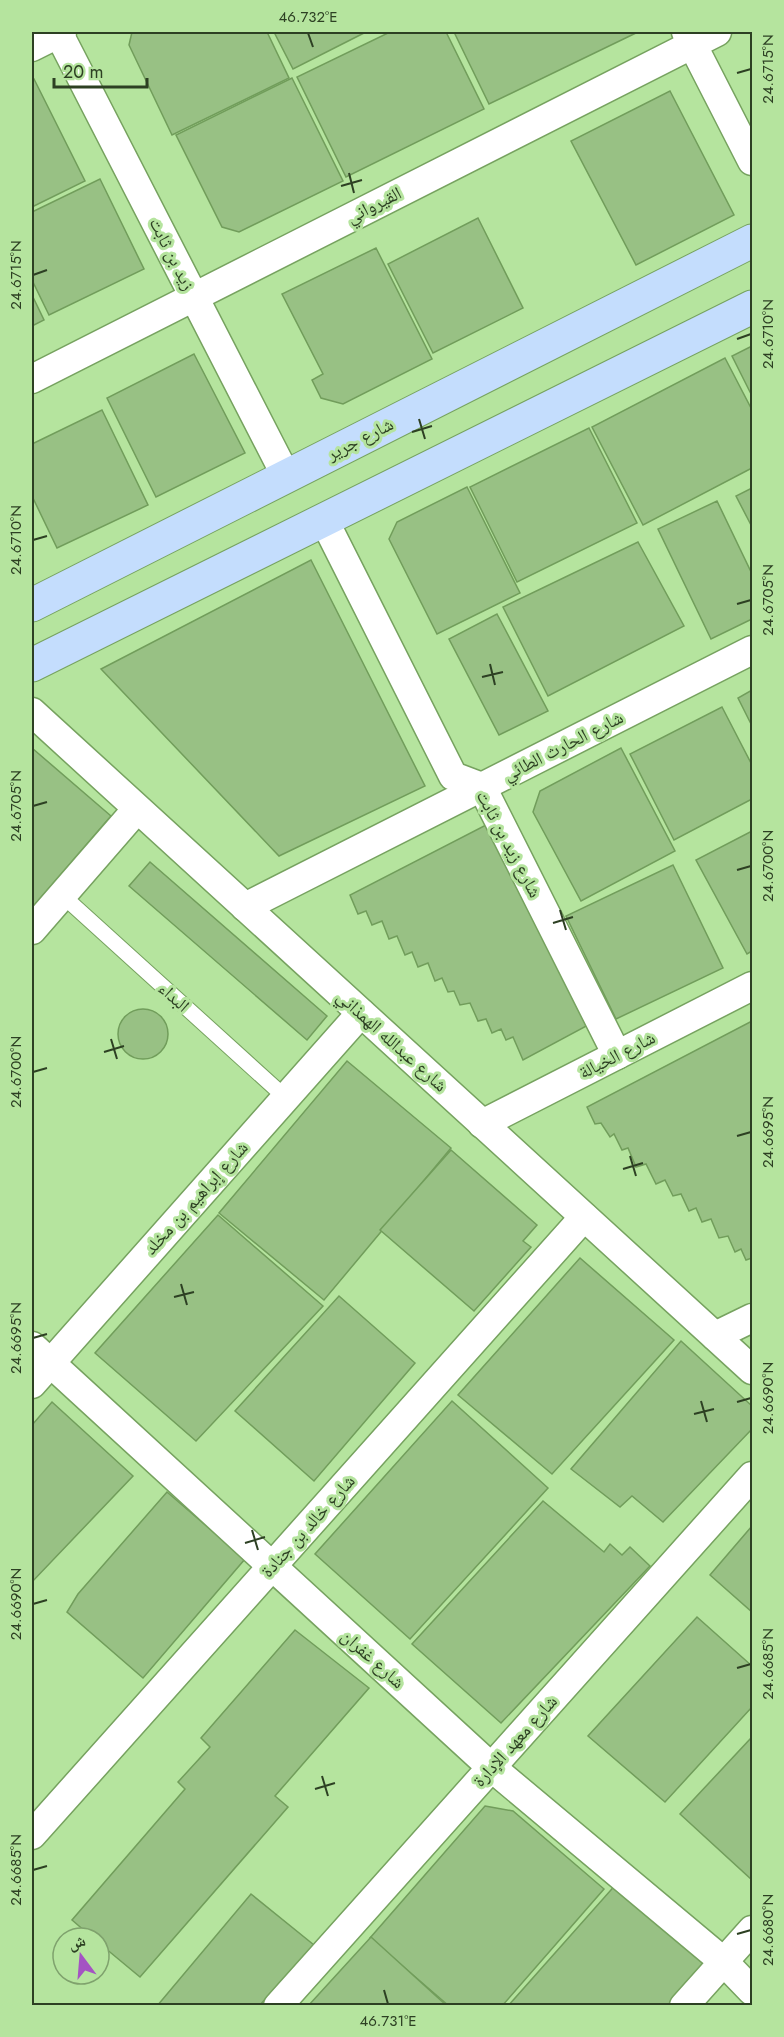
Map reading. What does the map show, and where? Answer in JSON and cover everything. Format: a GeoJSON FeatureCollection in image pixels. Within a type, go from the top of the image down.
{"type":"FeatureCollection","features":[{"type":"Feature","properties":{"kind":"main road","name":"شارع جرير"},"geometry":{"type":"LineString","coordinates":[[32,605],[753,241]]}},
{"type":"Feature","properties":{"kind":"main road"},"geometry":{"type":"LineString","coordinates":[[32,664],[753,307]]}},
{"type":"Feature","properties":{"kind":"street"},"geometry":{"type":"LineString","coordinates":[[32,47],[60,32]]}},
{"type":"Feature","properties":{"kind":"street","name":"زيد بن ثابت"},"geometry":{"type":"LineString","coordinates":[[60,32],[285,476]]}},
{"type":"Feature","properties":{"kind":"street"},"geometry":{"type":"LineString","coordinates":[[699,36],[753,161]]}},
{"type":"Feature","properties":{"kind":"street","name":"القيرواني"},"geometry":{"type":"LineString","coordinates":[[32,379],[699,36]]}},
{"type":"Feature","properties":{"kind":"street","name":"شارع زيد بن ثابت"},"geometry":{"type":"LineString","coordinates":[[324,520],[453,776],[482,787],[617,1055]]}},
{"type":"Feature","properties":{"kind":"street","name":"شارع الحارث الطائي"},"geometry":{"type":"LineString","coordinates":[[245,907],[753,650]]}},
{"type":"Feature","properties":{"kind":"street","name":"شارع عبدالله الهمذاني"},"geometry":{"type":"LineString","coordinates":[[32,712],[753,1370]]}},
{"type":"Feature","properties":{"kind":"street"},"geometry":{"type":"LineString","coordinates":[[32,930],[137,809]]}},
{"type":"Feature","properties":{"kind":"street","name":"شارع الخيالة"},"geometry":{"type":"LineString","coordinates":[[482,1124],[753,986]]}},
{"type":"Feature","properties":{"kind":"street","name":"شارع إبراهيم بن مخلد"},"geometry":{"type":"LineString","coordinates":[[38,1364],[286,1098],[361,1013]]}},
{"type":"Feature","properties":{"kind":"street","name":"شارع خالد بن جنادة"},"geometry":{"type":"LineString","coordinates":[[32,1835],[584,1216]]}},
{"type":"Feature","properties":{"kind":"street"},"geometry":{"type":"LineString","coordinates":[[715,1336],[753,1318]]}},
{"type":"Feature","properties":{"kind":"street","name":"شارع غفران"},"geometry":{"type":"LineString","coordinates":[[38,1364],[272,1566],[491,1767],[724,1962],[753,1991]]}},
{"type":"Feature","properties":{"kind":"street","name":"شارع معهد الإدارة"},"geometry":{"type":"LineString","coordinates":[[278,2006],[753,1476]]}},
{"type":"Feature","properties":{"kind":"street"},"geometry":{"type":"LineString","coordinates":[[684,2006],[753,1930]]}},
{"type":"Feature","properties":{"kind":"lane","name":"البداء"},"geometry":{"type":"LineString","coordinates":[[62,895],[286,1098]]}},
{"type":"Feature","properties":{"kind":"building"},"geometry":{"type":"Polygon","coordinates":[[[132,32],[267,32],[289,78],[172,135],[129,45],[132,32]]]}},
{"type":"Feature","properties":{"kind":"building"},"geometry":{"type":"Polygon","coordinates":[[[274,32],[366,32],[293,69],[274,32]]]}},
{"type":"Feature","properties":{"kind":"building"},"geometry":{"type":"Polygon","coordinates":[[[390,32],[446,32],[484,109],[346,177],[297,77],[390,32]]]}},
{"type":"Feature","properties":{"kind":"building"},"geometry":{"type":"Polygon","coordinates":[[[454,32],[638,32],[489,104],[454,32]]]}},
{"type":"Feature","properties":{"kind":"building"},"geometry":{"type":"Polygon","coordinates":[[[292,78],[343,181],[239,232],[222,227],[176,135],[292,78]]]}},
{"type":"Feature","properties":{"kind":"building"},"geometry":{"type":"Polygon","coordinates":[[[34,79],[85,181],[32,207],[32,80],[34,79]]]}},
{"type":"Feature","properties":{"kind":"building"},"geometry":{"type":"Polygon","coordinates":[[[670,91],[734,215],[636,265],[571,141],[670,91]]]}},
{"type":"Feature","properties":{"kind":"building"},"geometry":{"type":"Polygon","coordinates":[[[100,179],[144,269],[49,315],[32,280],[32,212],[100,179]]]}},
{"type":"Feature","properties":{"kind":"building"},"geometry":{"type":"Polygon","coordinates":[[[478,218],[523,308],[433,353],[388,264],[478,218]]]}},
{"type":"Feature","properties":{"kind":"building"},"geometry":{"type":"Polygon","coordinates":[[[376,248],[432,359],[343,404],[321,398],[312,380],[323,374],[282,294],[376,248]]]}},
{"type":"Feature","properties":{"kind":"building"},"geometry":{"type":"Polygon","coordinates":[[[32,295],[44,320],[32,326],[32,295]]]}},
{"type":"Feature","properties":{"kind":"building"},"geometry":{"type":"Polygon","coordinates":[[[752,346],[752,396],[732,356],[752,346]]]}},
{"type":"Feature","properties":{"kind":"building"},"geometry":{"type":"Polygon","coordinates":[[[194,354],[245,453],[156,497],[107,398],[194,354]]]}},
{"type":"Feature","properties":{"kind":"building"},"geometry":{"type":"Polygon","coordinates":[[[725,358],[752,410],[752,468],[643,525],[592,427],[725,358]]]}},
{"type":"Feature","properties":{"kind":"building"},"geometry":{"type":"Polygon","coordinates":[[[102,410],[148,505],[57,548],[32,496],[32,444],[102,410]]]}},
{"type":"Feature","properties":{"kind":"building"},"geometry":{"type":"Polygon","coordinates":[[[589,428],[637,523],[517,582],[470,487],[589,428]]]}},
{"type":"Feature","properties":{"kind":"building"},"geometry":{"type":"Polygon","coordinates":[[[467,487],[520,593],[437,634],[389,539],[397,522],[467,487]]]}},
{"type":"Feature","properties":{"kind":"building"},"geometry":{"type":"Polygon","coordinates":[[[752,488],[752,527],[736,496],[752,488]]]}},
{"type":"Feature","properties":{"kind":"building"},"geometry":{"type":"Polygon","coordinates":[[[717,501],[752,574],[752,619],[711,639],[658,529],[717,501]]]}},
{"type":"Feature","properties":{"kind":"building"},"geometry":{"type":"Polygon","coordinates":[[[638,542],[684,626],[548,696],[503,607],[638,542]]]}},
{"type":"Feature","properties":{"kind":"building"},"geometry":{"type":"Polygon","coordinates":[[[311,560],[425,786],[279,856],[101,669],[311,560]]]}},
{"type":"Feature","properties":{"kind":"building"},"geometry":{"type":"Polygon","coordinates":[[[497,614],[548,711],[499,735],[449,639],[497,614]]]}},
{"type":"Feature","properties":{"kind":"building"},"geometry":{"type":"Polygon","coordinates":[[[752,690],[752,726],[738,698],[752,690]]]}},
{"type":"Feature","properties":{"kind":"building"},"geometry":{"type":"Polygon","coordinates":[[[722,707],[752,765],[752,799],[674,840],[630,754],[722,707]]]}},
{"type":"Feature","properties":{"kind":"building"},"geometry":{"type":"Polygon","coordinates":[[[32,748],[111,816],[32,908],[32,748]]]}},
{"type":"Feature","properties":{"kind":"building"},"geometry":{"type":"Polygon","coordinates":[[[621,748],[675,851],[581,901],[533,812],[540,791],[621,748]]]}},
{"type":"Feature","properties":{"kind":"building"},"geometry":{"type":"Polygon","coordinates":[[[486,825],[592,1023],[523,1060],[513,1037],[506,1040],[501,1029],[492,1033],[486,1019],[478,1021],[470,1003],[460,1005],[454,991],[448,992],[442,978],[435,981],[428,963],[418,967],[412,952],[405,955],[397,936],[389,939],[382,921],[372,925],[366,911],[358,914],[350,895],[486,825]]]}},
{"type":"Feature","properties":{"kind":"building"},"geometry":{"type":"Polygon","coordinates":[[[752,831],[752,951],[747,954],[696,860],[752,831]]]}},
{"type":"Feature","properties":{"kind":"building"},"geometry":{"type":"Polygon","coordinates":[[[150,862],[327,1016],[307,1040],[129,886],[150,862]]]}},
{"type":"Feature","properties":{"kind":"building"},"geometry":{"type":"Polygon","coordinates":[[[673,865],[723,968],[616,1019],[566,916],[673,865]]]}},
{"type":"Feature","properties":{"kind":"building"},"geometry":{"type":"Polygon","coordinates":[[[143,1009],[161,1016],[168,1034],[161,1052],[143,1059],[125,1052],[118,1034],[125,1016],[143,1009]]]}},
{"type":"Feature","properties":{"kind":"building"},"geometry":{"type":"Polygon","coordinates":[[[752,1021],[752,1258],[746,1260],[741,1249],[735,1252],[728,1236],[719,1238],[711,1219],[702,1222],[696,1208],[689,1211],[681,1194],[673,1196],[665,1180],[656,1184],[646,1164],[636,1167],[628,1148],[622,1150],[614,1134],[610,1137],[601,1123],[595,1124],[587,1107],[752,1021]]]}},
{"type":"Feature","properties":{"kind":"building"},"geometry":{"type":"Polygon","coordinates":[[[347,1061],[451,1148],[324,1300],[219,1213],[347,1061]]]}},
{"type":"Feature","properties":{"kind":"building"},"geometry":{"type":"Polygon","coordinates":[[[451,1150],[537,1225],[523,1241],[531,1247],[474,1311],[380,1230],[451,1150]]]}},
{"type":"Feature","properties":{"kind":"building"},"geometry":{"type":"Polygon","coordinates":[[[218,1215],[323,1306],[196,1441],[95,1353],[218,1215]]]}},
{"type":"Feature","properties":{"kind":"building"},"geometry":{"type":"Polygon","coordinates":[[[580,1258],[674,1340],[552,1474],[458,1395],[580,1258]]]}},
{"type":"Feature","properties":{"kind":"building"},"geometry":{"type":"Polygon","coordinates":[[[339,1296],[415,1363],[314,1481],[235,1411],[339,1296]]]}},
{"type":"Feature","properties":{"kind":"building"},"geometry":{"type":"Polygon","coordinates":[[[681,1341],[752,1406],[752,1429],[663,1522],[632,1496],[620,1507],[571,1469],[681,1341]]]}},
{"type":"Feature","properties":{"kind":"building"},"geometry":{"type":"Polygon","coordinates":[[[452,1401],[548,1488],[410,1639],[315,1554],[452,1401]]]}},
{"type":"Feature","properties":{"kind":"building"},"geometry":{"type":"Polygon","coordinates":[[[52,1402],[133,1476],[32,1582],[32,1425],[52,1402]]]}},
{"type":"Feature","properties":{"kind":"building"},"geometry":{"type":"Polygon","coordinates":[[[167,1492],[245,1559],[143,1678],[67,1612],[78,1594],[167,1492]]]}},
{"type":"Feature","properties":{"kind":"building"},"geometry":{"type":"Polygon","coordinates":[[[543,1501],[604,1552],[610,1544],[622,1555],[630,1547],[650,1566],[501,1723],[412,1644],[543,1501]]]}},
{"type":"Feature","properties":{"kind":"building"},"geometry":{"type":"Polygon","coordinates":[[[752,1526],[752,1612],[710,1575],[752,1526]]]}},
{"type":"Feature","properties":{"kind":"building"},"geometry":{"type":"Polygon","coordinates":[[[697,1617],[752,1666],[752,1707],[665,1802],[588,1736],[697,1617]]]}},
{"type":"Feature","properties":{"kind":"building"},"geometry":{"type":"Polygon","coordinates":[[[295,1630],[369,1688],[275,1796],[288,1807],[140,1977],[111,1953],[111,1926],[79,1926],[72,1920],[185,1789],[178,1782],[210,1747],[201,1738],[295,1630]]]}},
{"type":"Feature","properties":{"kind":"building"},"geometry":{"type":"Polygon","coordinates":[[[752,1737],[752,1880],[680,1814],[752,1737]]]}},
{"type":"Feature","properties":{"kind":"building"},"geometry":{"type":"Polygon","coordinates":[[[485,1806],[513,1811],[604,1889],[502,2006],[449,2006],[370,1938],[485,1806]]]}},
{"type":"Feature","properties":{"kind":"building"},"geometry":{"type":"Polygon","coordinates":[[[618,1882],[708,1961],[668,2006],[508,2006],[618,1882]]]}},
{"type":"Feature","properties":{"kind":"building"},"geometry":{"type":"Polygon","coordinates":[[[251,1894],[314,1945],[259,2006],[157,2006],[251,1894]]]}},
{"type":"Feature","properties":{"kind":"building"},"geometry":{"type":"Polygon","coordinates":[[[371,1937],[447,2006],[308,2006],[371,1937]]]}}]}
